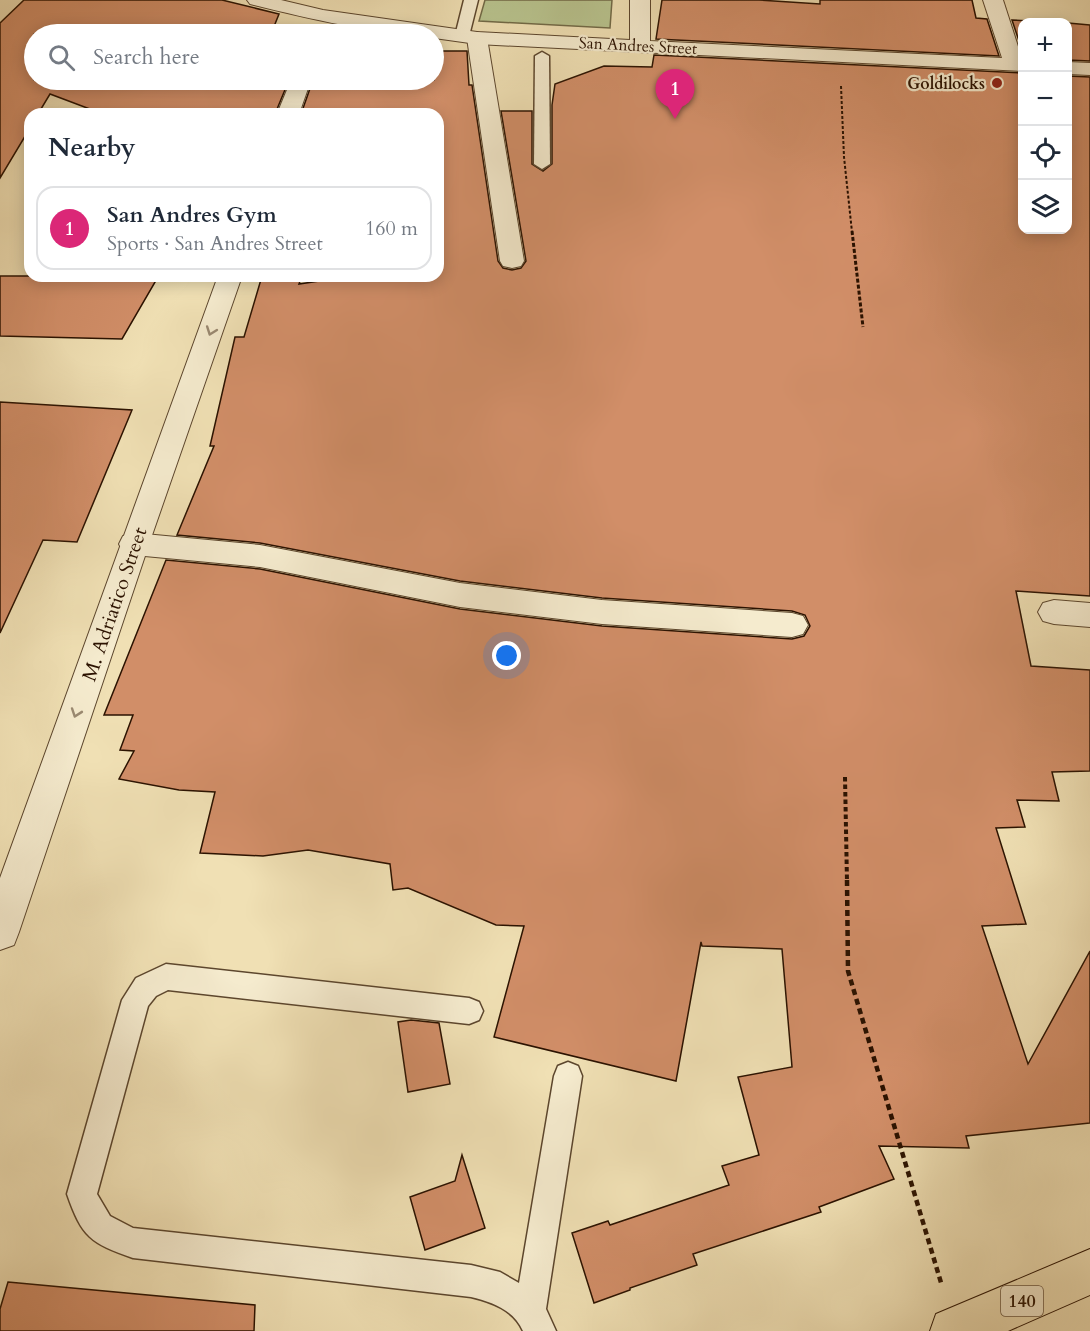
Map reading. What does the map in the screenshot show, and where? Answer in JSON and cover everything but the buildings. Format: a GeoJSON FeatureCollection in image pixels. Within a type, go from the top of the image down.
{"type":"FeatureCollection","features":[{"type":"Feature","properties":{"kind":"main road","name":"140"},"geometry":{"type":"LineString","coordinates":[[954,1331],[1090,1272]]}},
{"type":"Feature","properties":{"kind":"street","name":"San Andres Street"},"geometry":{"type":"LineString","coordinates":[[257,0],[323,17],[374,24]]}},
{"type":"Feature","properties":{"kind":"street"},"geometry":{"type":"LineString","coordinates":[[640,0],[640,45]]}},
{"type":"Feature","properties":{"kind":"street"},"geometry":{"type":"LineString","coordinates":[[993,0],[1018,65]]}},
{"type":"Feature","properties":{"kind":"street","name":"San Andres Street"},"geometry":{"type":"LineString","coordinates":[[444,34],[469,37],[1018,65]]}},
{"type":"Feature","properties":{"kind":"street"},"geometry":{"type":"LineString","coordinates":[[469,37],[512,261]]}},
{"type":"Feature","properties":{"kind":"street"},"geometry":{"type":"LineString","coordinates":[[1072,68],[1090,69]]}},
{"type":"Feature","properties":{"kind":"street"},"geometry":{"type":"LineString","coordinates":[[290,108],[297,90]]}},
{"type":"Feature","properties":{"kind":"street","name":"M. Adriatico Street"},"geometry":{"type":"LineString","coordinates":[[0,932],[134,544],[228,282]]}},
{"type":"Feature","properties":{"kind":"street"},"geometry":{"type":"LineString","coordinates":[[134,544],[260,556],[460,595],[602,612],[792,625]]}},
{"type":"Feature","properties":{"kind":"street"},"geometry":{"type":"LineString","coordinates":[[1054,612],[1090,615]]}},
{"type":"Feature","properties":{"kind":"lane"},"geometry":{"type":"LineString","coordinates":[[469,37],[471,0]]}},
{"type":"Feature","properties":{"kind":"lane"},"geometry":{"type":"LineString","coordinates":[[542,56],[542,164]]}},
{"type":"Feature","properties":{"kind":"lane"},"geometry":{"type":"LineString","coordinates":[[469,1011],[166,977],[146,987],[136,1000],[82,1194],[90,1219],[110,1235],[133,1243],[471,1281],[500,1288],[535,1320]]}},
{"type":"Feature","properties":{"kind":"lane"},"geometry":{"type":"LineString","coordinates":[[535,1320],[568,1076]]}},
{"type":"Feature","properties":{"kind":"path"},"geometry":{"type":"LineString","coordinates":[[839,55],[844,158],[863,327]]}},
{"type":"Feature","properties":{"kind":"path"},"geometry":{"type":"LineString","coordinates":[[845,777],[848,971],[954,1331]]}},
{"type":"Feature","properties":{"kind":"green space"},"geometry":{"type":"Polygon","coordinates":[[[485,0],[612,0],[610,28],[479,21],[485,0]]]}},
{"type":"Feature","properties":{"kind":"place","name":"Goldilocks"},"geometry":{"type":"Point","coordinates":[997,83]}},
{"type":"Feature","properties":{"kind":"place","name":"San Andres Gym"},"geometry":{"type":"Point","coordinates":[675,119]}}]}
